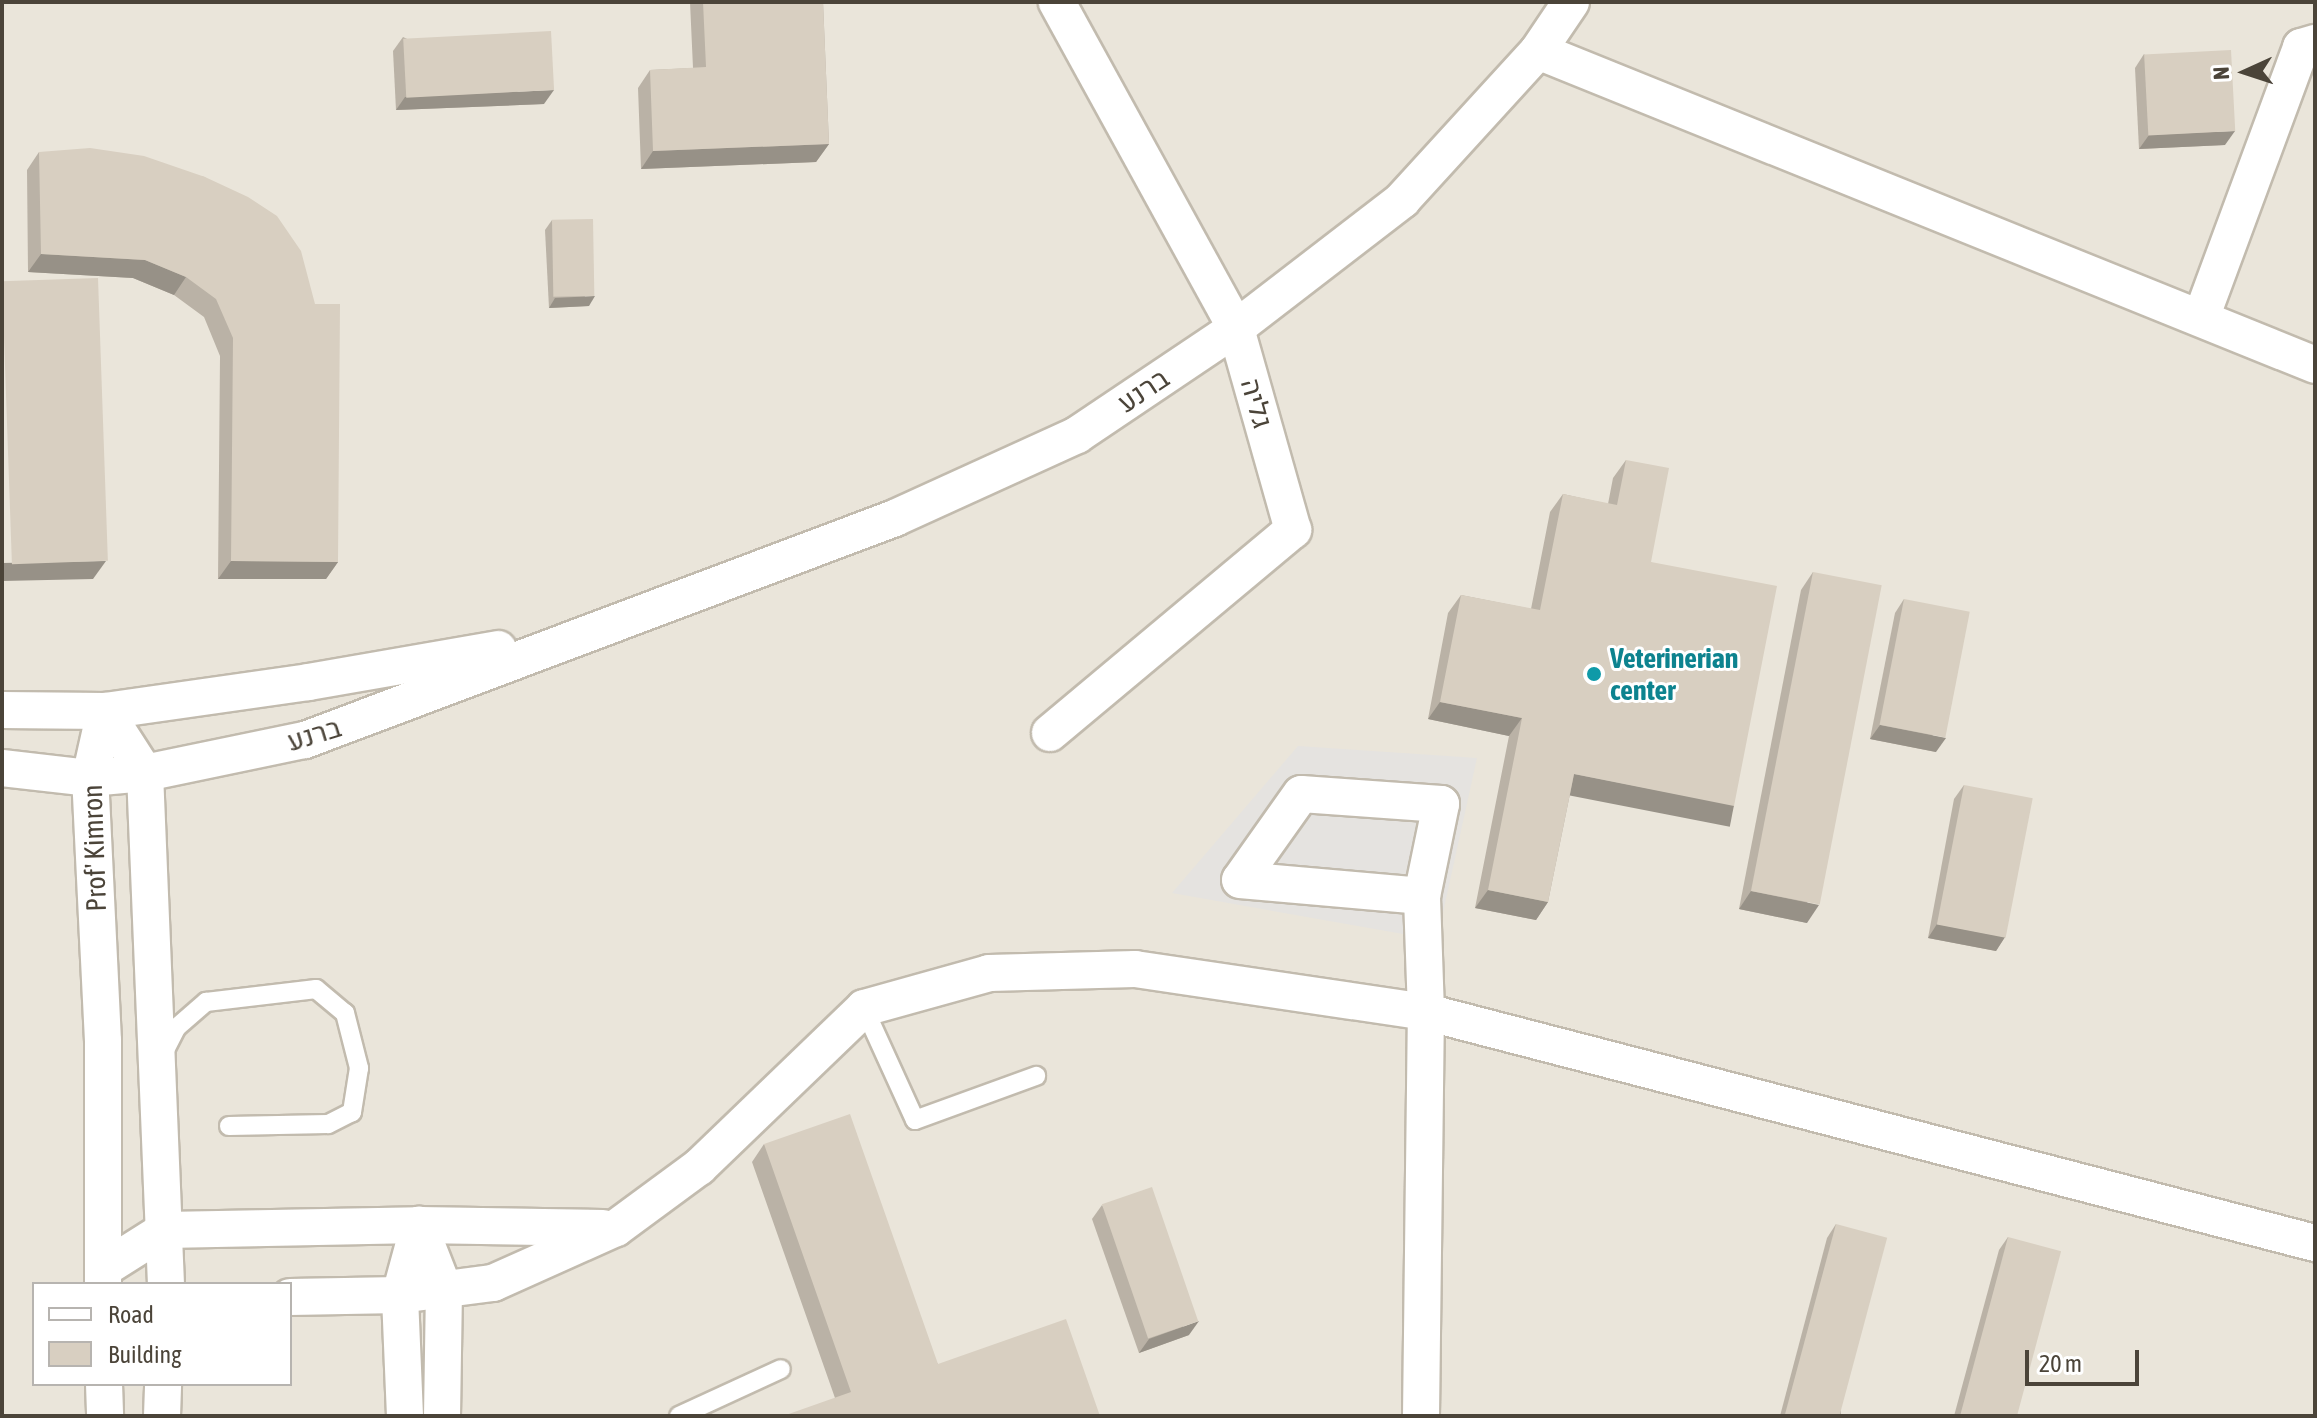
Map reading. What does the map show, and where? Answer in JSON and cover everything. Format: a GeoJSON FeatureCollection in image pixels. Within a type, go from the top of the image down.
{"type":"FeatureCollection","features":[{"type":"Feature","properties":{"kind":"street","name":"גליה"},"geometry":{"type":"LineString","coordinates":[[1050,733],[1293,530],[1236,328],[1057,2]]}},
{"type":"Feature","properties":{"kind":"street","name":"ברנע"},"geometry":{"type":"LineString","coordinates":[[2,768],[90,778],[145,773],[305,740],[895,518],[1077,435],[1236,328],[1402,200],[1538,51],[1571,2]]}},
{"type":"Feature","properties":{"kind":"street"},"geometry":{"type":"LineString","coordinates":[[2201,318],[2301,47],[2315,43]]}},
{"type":"Feature","properties":{"kind":"street"},"geometry":{"type":"LineString","coordinates":[[1538,51],[2315,365]]}},
{"type":"Feature","properties":{"kind":"street","name":"ברנע"},"geometry":{"type":"LineString","coordinates":[[2,710],[105,711],[442,660],[613,626]]}},
{"type":"Feature","properties":{"kind":"street","name":"Prof' Kimron"},"geometry":{"type":"LineString","coordinates":[[105,711],[145,773],[166,1282]]}},
{"type":"Feature","properties":{"kind":"street","name":"Prof' Kimron"},"geometry":{"type":"LineString","coordinates":[[105,711],[90,778],[113,1279]]}},
{"type":"Feature","properties":{"kind":"street"},"geometry":{"type":"LineString","coordinates":[[1421,1416],[1426,1012],[1422,896],[1441,804],[1301,794],[1240,880],[1422,896]]}},
{"type":"Feature","properties":{"kind":"street"},"geometry":{"type":"LineString","coordinates":[[292,1297],[400,1295],[493,1283],[616,1228],[699,1167],[864,1008],[989,973],[1135,969],[1426,1012],[2315,1243]]}},
{"type":"Feature","properties":{"kind":"street"},"geometry":{"type":"LineString","coordinates":[[113,1279],[165,1230],[419,1225],[616,1228]]}},
{"type":"Feature","properties":{"kind":"street"},"geometry":{"type":"LineString","coordinates":[[419,1225],[444,1289],[442,1416]]}},
{"type":"Feature","properties":{"kind":"street"},"geometry":{"type":"LineString","coordinates":[[405,1416],[400,1295],[419,1225]]}},
{"type":"Feature","properties":{"kind":"street"},"geometry":{"type":"LineString","coordinates":[[104,1386],[105,1416]]}},
{"type":"Feature","properties":{"kind":"lane"},"geometry":{"type":"LineString","coordinates":[[156,1067],[176,1028],[206,1002],[316,989],[345,1013],[359,1068],[352,1112],[328,1124],[229,1126]]}},
{"type":"Feature","properties":{"kind":"lane"},"geometry":{"type":"LineString","coordinates":[[864,1008],[915,1120],[1036,1076]]}},
{"type":"Feature","properties":{"kind":"lane"},"geometry":{"type":"LineString","coordinates":[[679,1416],[781,1369]]}},
{"type":"Feature","properties":{"kind":"shaded area"},"geometry":{"type":"Polygon","coordinates":[[[2,2],[2315,2],[2315,1416],[2,1416],[2,2]]]}},
{"type":"Feature","properties":{"kind":"shaded area"},"geometry":{"type":"Polygon","coordinates":[[[1298,746],[1477,758],[1437,940],[1172,893],[1298,746]]]}},
{"type":"Feature","properties":{"kind":"building"},"geometry":{"type":"Polygon","coordinates":[[[703,2],[823,2],[829,144],[653,151],[650,70],[706,67],[703,2]]]}},
{"type":"Feature","properties":{"kind":"building"},"geometry":{"type":"Polygon","coordinates":[[[551,31],[554,90],[406,98],[403,39],[551,31]]]}},
{"type":"Feature","properties":{"kind":"building"},"geometry":{"type":"Polygon","coordinates":[[[2231,50],[2235,131],[2148,135],[2144,55],[2231,50]]]}},
{"type":"Feature","properties":{"kind":"building"},"geometry":{"type":"Polygon","coordinates":[[[90,148],[144,156],[205,177],[248,197],[277,216],[301,251],[315,304],[340,304],[338,562],[231,561],[233,338],[216,299],[186,277],[145,260],[41,254],[39,152],[90,148]]]}},
{"type":"Feature","properties":{"kind":"building"},"geometry":{"type":"Polygon","coordinates":[[[593,219],[594,296],[553,297],[552,220],[593,219]]]}},
{"type":"Feature","properties":{"kind":"building"},"geometry":{"type":"Polygon","coordinates":[[[98,278],[108,561],[12,564],[2,281],[98,278]]]}},
{"type":"Feature","properties":{"kind":"building","name":"Veterinerian center"},"geometry":{"type":"Polygon","coordinates":[[[1626,460],[1669,468],[1651,562],[1777,586],[1734,806],[1574,774],[1548,902],[1488,890],[1522,718],[1440,702],[1461,595],[1540,610],[1563,494],[1617,505],[1626,460]]]}},
{"type":"Feature","properties":{"kind":"building"},"geometry":{"type":"Polygon","coordinates":[[[1813,572],[1882,585],[1820,904],[1751,891],[1813,572]]]}},
{"type":"Feature","properties":{"kind":"building"},"geometry":{"type":"Polygon","coordinates":[[[1904,599],[1970,612],[1945,737],[1880,725],[1904,599]]]}},
{"type":"Feature","properties":{"kind":"building"},"geometry":{"type":"Polygon","coordinates":[[[1964,785],[2033,798],[2006,938],[1937,924],[1964,785]]]}},
{"type":"Feature","properties":{"kind":"building"},"geometry":{"type":"Polygon","coordinates":[[[850,1114],[938,1364],[1066,1319],[1100,1416],[783,1416],[851,1392],[764,1144],[850,1114]]]}},
{"type":"Feature","properties":{"kind":"building"},"geometry":{"type":"Polygon","coordinates":[[[1152,1187],[1198,1321],[1148,1339],[1102,1204],[1152,1187]]]}},
{"type":"Feature","properties":{"kind":"building"},"geometry":{"type":"Polygon","coordinates":[[[1836,1224],[1887,1238],[1839,1416],[1785,1415],[1836,1224]]]}},
{"type":"Feature","properties":{"kind":"building"},"geometry":{"type":"Polygon","coordinates":[[[2008,1237],[2061,1251],[2017,1416],[1960,1416],[2008,1237]]]}},
{"type":"Feature","properties":{"kind":"place","name":"Veterinerian center"},"geometry":{"type":"Point","coordinates":[1594,674]}}]}
